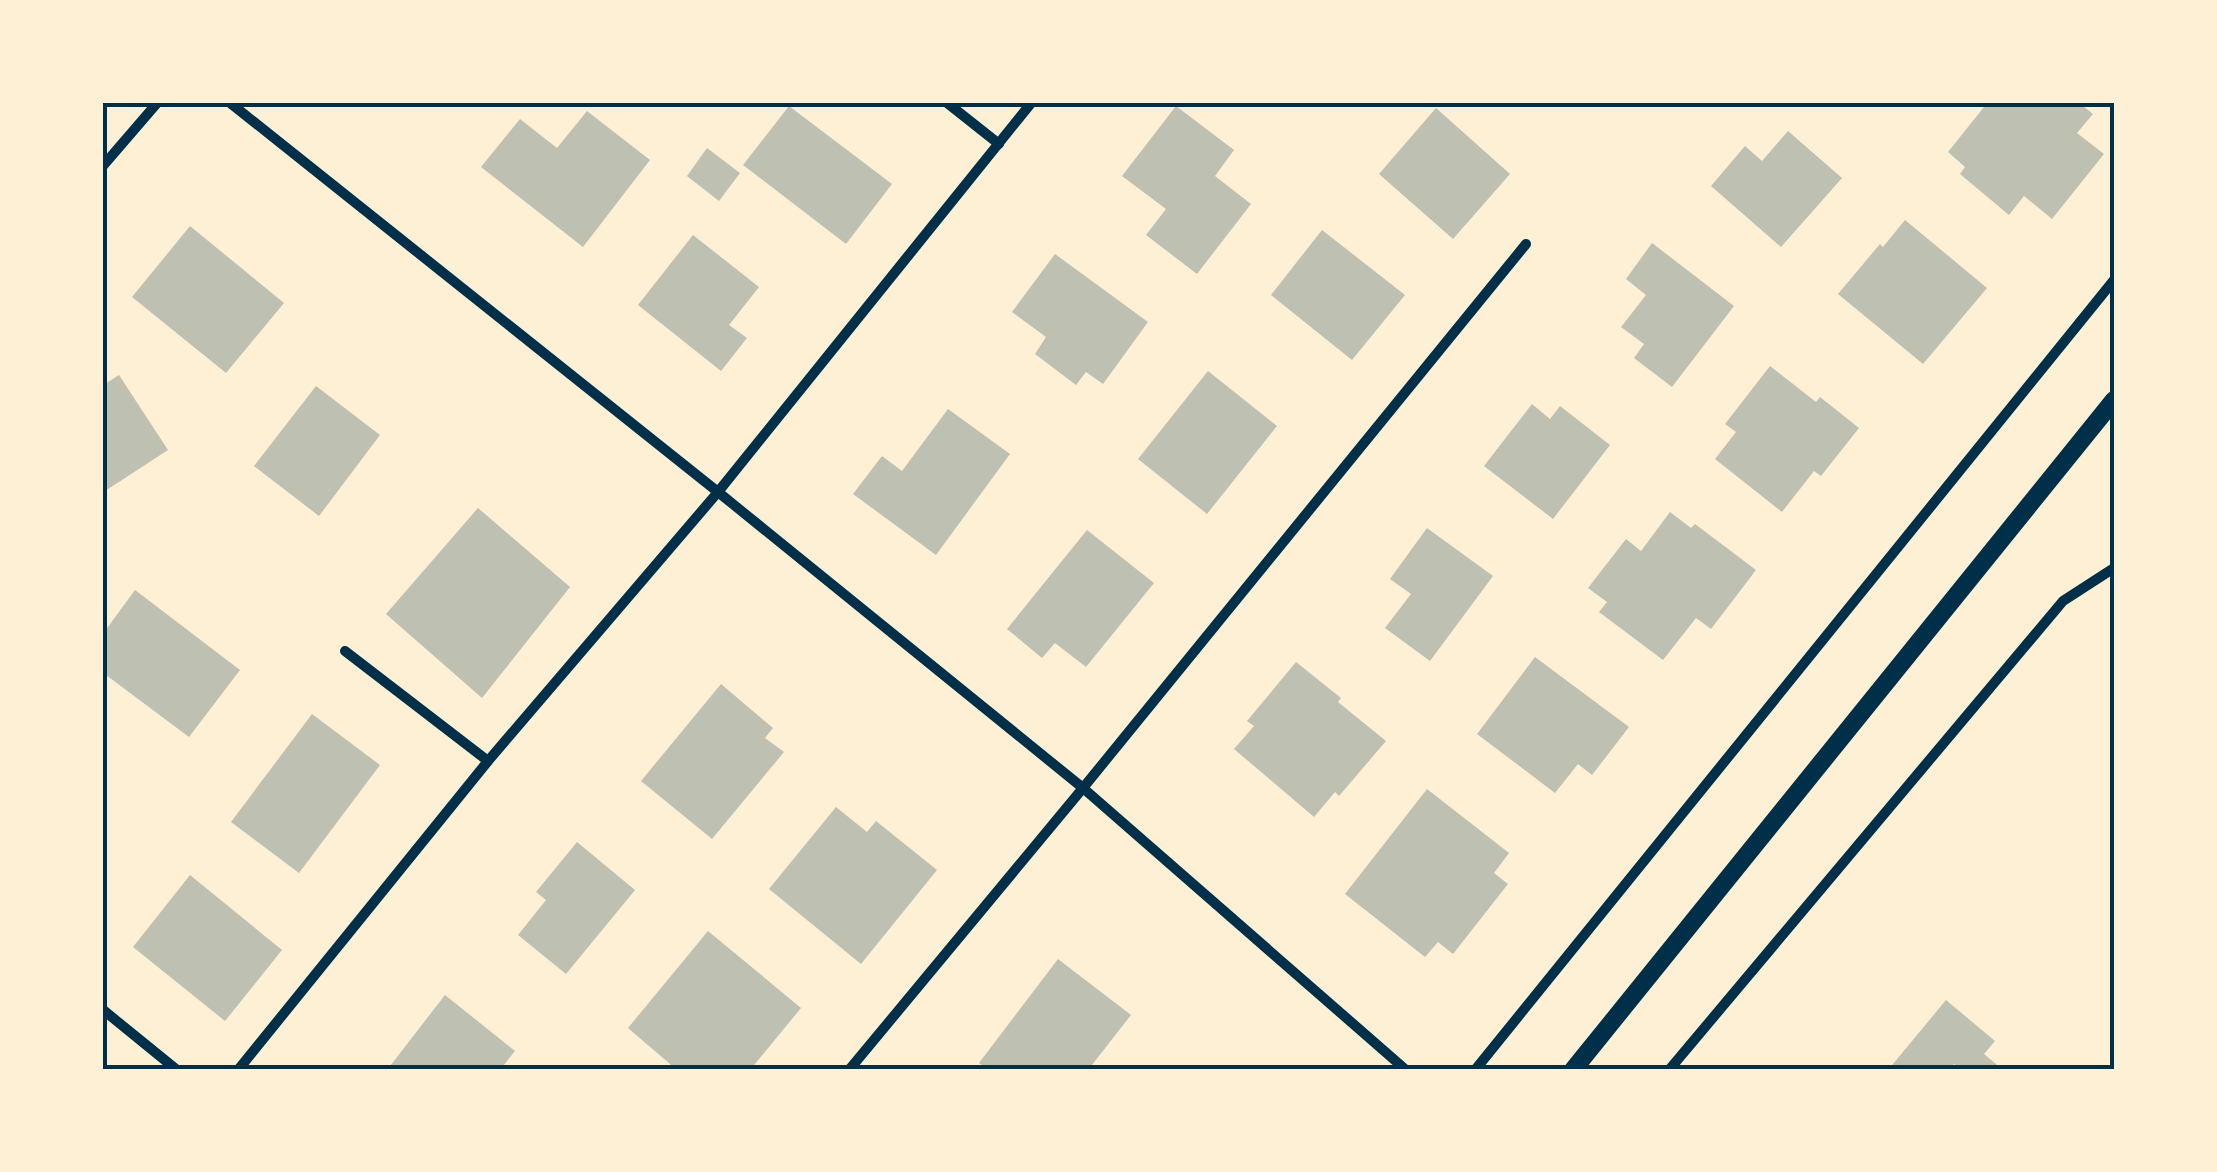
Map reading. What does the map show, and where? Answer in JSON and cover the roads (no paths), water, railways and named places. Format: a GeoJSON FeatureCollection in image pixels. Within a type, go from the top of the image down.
{"type":"FeatureCollection","features":[{"type":"Feature","properties":{"kind":"street"},"geometry":{"type":"LineString","coordinates":[[102,168],[158,102]]}},
{"type":"Feature","properties":{"kind":"street"},"geometry":{"type":"LineString","coordinates":[[230,102],[1083,788],[1406,1070]]}},
{"type":"Feature","properties":{"kind":"street"},"geometry":{"type":"LineString","coordinates":[[946,102],[999,144]]}},
{"type":"Feature","properties":{"kind":"street"},"geometry":{"type":"LineString","coordinates":[[238,1070],[488,761],[718,492],[1032,102]]}},
{"type":"Feature","properties":{"kind":"street"},"geometry":{"type":"LineString","coordinates":[[849,1070],[1526,244]]}},
{"type":"Feature","properties":{"kind":"street"},"geometry":{"type":"LineString","coordinates":[[1476,1070],[2114,280]]}},
{"type":"Feature","properties":{"kind":"street"},"geometry":{"type":"LineString","coordinates":[[1573,1070],[2114,400]]}},
{"type":"Feature","properties":{"kind":"street"},"geometry":{"type":"LineString","coordinates":[[1669,1070],[2063,601],[2114,568]]}},
{"type":"Feature","properties":{"kind":"street"},"geometry":{"type":"LineString","coordinates":[[345,650],[488,761]]}},
{"type":"Feature","properties":{"kind":"street"},"geometry":{"type":"LineString","coordinates":[[102,1009],[177,1070]]}}]}
